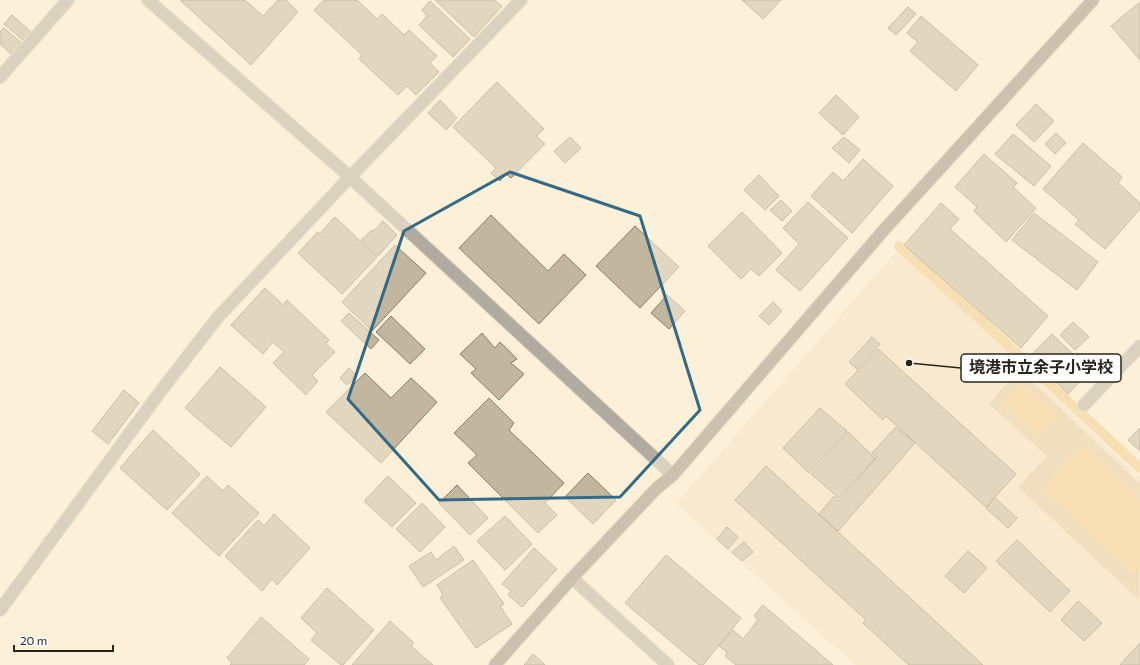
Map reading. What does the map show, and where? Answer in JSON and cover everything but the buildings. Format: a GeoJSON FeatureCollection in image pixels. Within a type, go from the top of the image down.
{"type":"FeatureCollection","features":[{"type":"Feature","properties":{"kind":"street"},"geometry":{"type":"LineString","coordinates":[[495,665],[572,578],[657,488],[673,475],[883,231],[1094,0]]}},
{"type":"Feature","properties":{"kind":"lane"},"geometry":{"type":"LineString","coordinates":[[0,77],[68,0]]}},
{"type":"Feature","properties":{"kind":"lane"},"geometry":{"type":"LineString","coordinates":[[148,0],[350,177],[673,475]]}},
{"type":"Feature","properties":{"kind":"lane"},"geometry":{"type":"LineString","coordinates":[[0,610],[160,392],[218,317],[350,177],[521,0]]}},
{"type":"Feature","properties":{"kind":"lane"},"geometry":{"type":"LineString","coordinates":[[1084,405],[1140,346]]}},
{"type":"Feature","properties":{"kind":"lane"},"geometry":{"type":"LineString","coordinates":[[572,578],[668,665]]}},
{"type":"Feature","properties":{"kind":"highlighted area"},"geometry":{"type":"Polygon","coordinates":[[[510,172],[640,216],[700,410],[620,497],[439,500],[348,399],[404,231],[510,172]]]}},
{"type":"Feature","properties":{"kind":"shaded area"},"geometry":{"type":"Polygon","coordinates":[[[898,249],[1140,478],[1140,665],[855,665],[676,504],[898,249]]]}},
{"type":"Feature","properties":{"kind":"shaded area"},"geometry":{"type":"Polygon","coordinates":[[[1019,369],[1140,484],[1139,600],[1018,487],[1047,456],[989,404],[1019,369]]]}},
{"type":"Feature","properties":{"kind":"shaded area"},"geometry":{"type":"Polygon","coordinates":[[[1022,383],[1059,417],[1039,437],[1003,403],[1022,383]]]}},
{"type":"Feature","properties":{"kind":"shaded area"},"geometry":{"type":"Polygon","coordinates":[[[1083,445],[1140,499],[1140,568],[1134,575],[1042,489],[1083,445]]]}},
{"type":"Feature","properties":{"kind":"waterway"},"geometry":{"type":"LineString","coordinates":[[899,246],[1140,468]]}},
{"type":"Feature","properties":{"kind":"place","name":"境港市立余子小学校"},"geometry":{"type":"Point","coordinates":[909,363]}}]}
